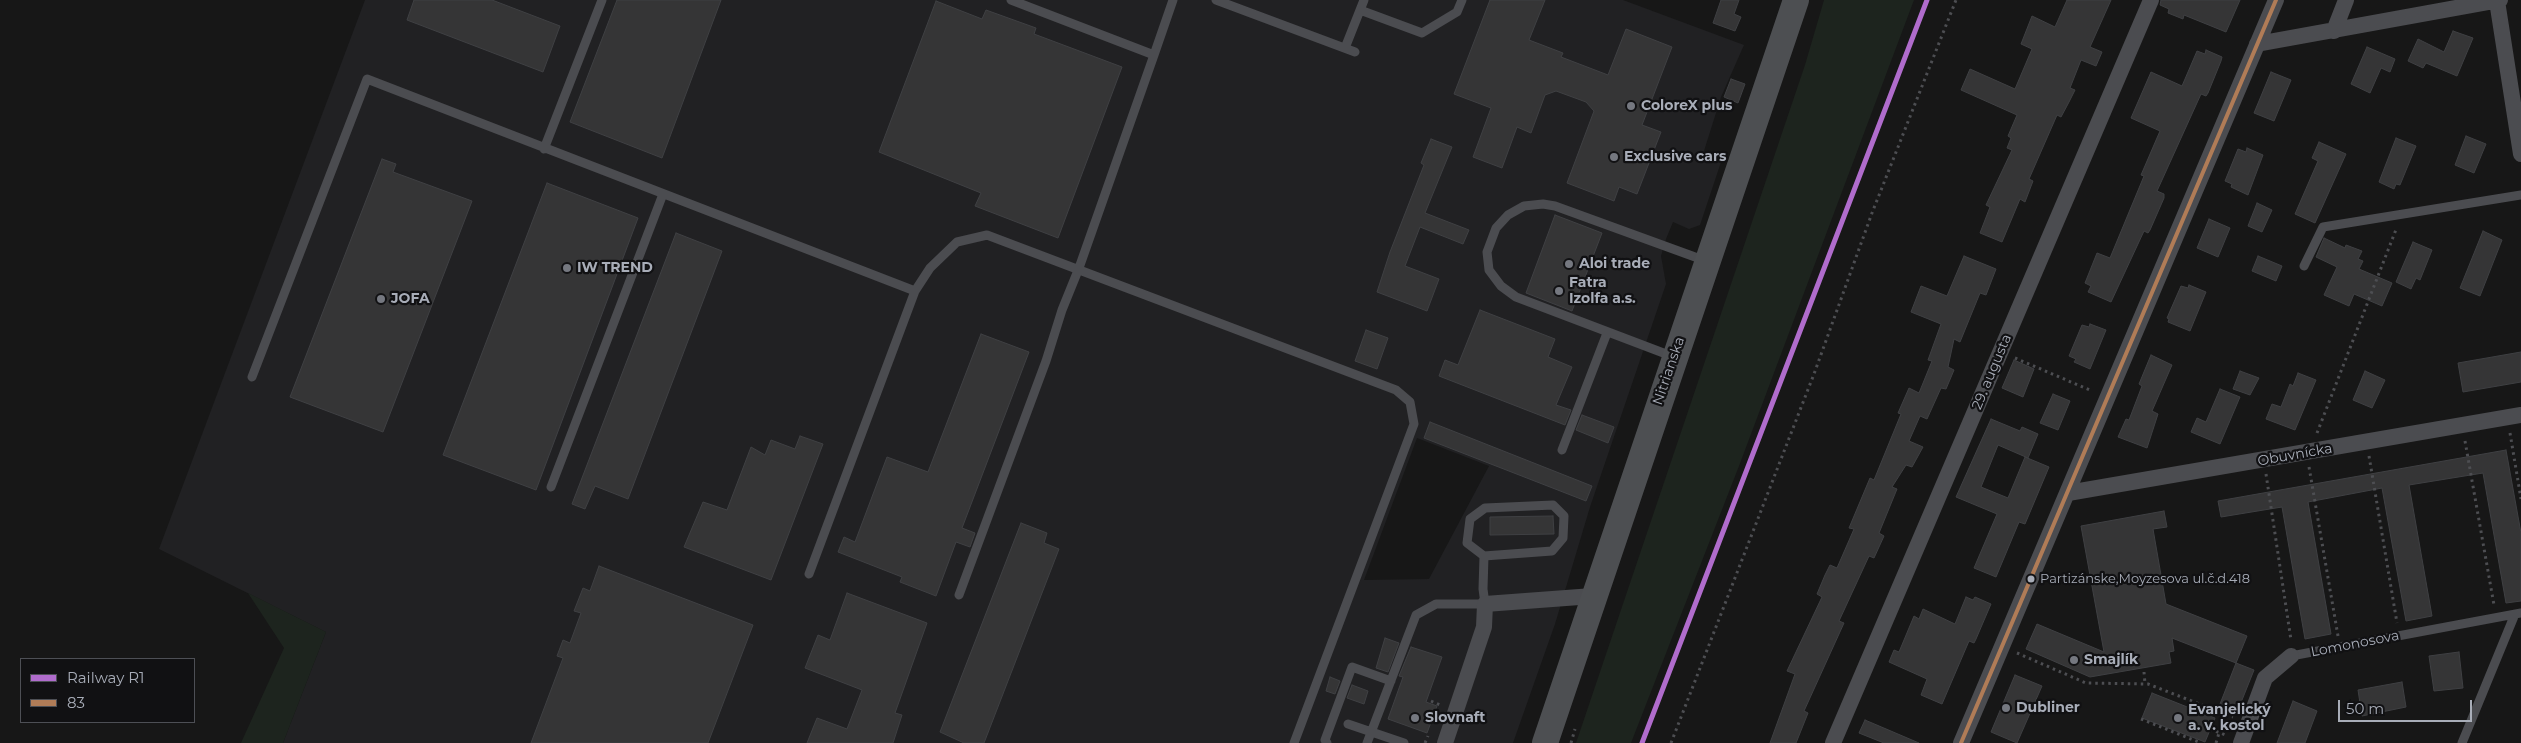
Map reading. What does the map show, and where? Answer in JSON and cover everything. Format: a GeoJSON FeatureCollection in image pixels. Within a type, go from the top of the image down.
{"type":"FeatureCollection","features":[{"type":"Feature","properties":{"kind":"main road","name":"Nitrianska"},"geometry":{"type":"LineString","coordinates":[[1545,743],[1593,596],[1796,0]]}},
{"type":"Feature","properties":{"kind":"street","name":"29. augusta"},"geometry":{"type":"LineString","coordinates":[[1833,743],[2151,0]]}},
{"type":"Feature","properties":{"kind":"street"},"geometry":{"type":"LineString","coordinates":[[1961,743],[2276,0]]}},
{"type":"Feature","properties":{"kind":"street"},"geometry":{"type":"LineString","coordinates":[[2334,31],[2346,0]]}},
{"type":"Feature","properties":{"kind":"street"},"geometry":{"type":"LineString","coordinates":[[2258,44],[2334,31],[2464,4],[2498,0],[2521,154]]}},
{"type":"Feature","properties":{"kind":"street","name":"Obuvnícka"},"geometry":{"type":"LineString","coordinates":[[2068,493],[2310,448],[2367,443],[2521,415]]}},
{"type":"Feature","properties":{"kind":"street"},"geometry":{"type":"LineString","coordinates":[[1445,743],[1484,627],[1485,604],[1593,596]]}},
{"type":"Feature","properties":{"kind":"street"},"geometry":{"type":"LineString","coordinates":[[2240,743],[2265,678],[2290,656]]}},
{"type":"Feature","properties":{"kind":"lane"},"geometry":{"type":"LineString","coordinates":[[544,149],[602,0]]}},
{"type":"Feature","properties":{"kind":"lane"},"geometry":{"type":"LineString","coordinates":[[1011,0],[1154,55]]}},
{"type":"Feature","properties":{"kind":"lane"},"geometry":{"type":"LineString","coordinates":[[959,595],[1079,268],[1173,0]]}},
{"type":"Feature","properties":{"kind":"lane"},"geometry":{"type":"LineString","coordinates":[[1216,0],[1356,52]]}},
{"type":"Feature","properties":{"kind":"lane"},"geometry":{"type":"LineString","coordinates":[[1345,48],[1364,0]]}},
{"type":"Feature","properties":{"kind":"lane"},"geometry":{"type":"LineString","coordinates":[[1360,10],[1422,32],[1457,12],[1462,0]]}},
{"type":"Feature","properties":{"kind":"lane"},"geometry":{"type":"LineString","coordinates":[[252,377],[367,79],[915,291]]}},
{"type":"Feature","properties":{"kind":"lane"},"geometry":{"type":"LineString","coordinates":[[551,487],[663,194]]}},
{"type":"Feature","properties":{"kind":"lane"},"geometry":{"type":"LineString","coordinates":[[2304,266],[2323,227],[2521,195]]}},
{"type":"Feature","properties":{"kind":"lane"},"geometry":{"type":"LineString","coordinates":[[1674,357],[1516,297],[1501,286],[1489,270],[1487,252],[1496,228],[1508,216],[1524,206],[1543,204],[1555,206],[1707,261]]}},
{"type":"Feature","properties":{"kind":"lane"},"geometry":{"type":"LineString","coordinates":[[809,574],[915,291],[930,268],[957,242],[988,235],[1396,390],[1410,402],[1414,424],[1294,743]]}},
{"type":"Feature","properties":{"kind":"lane"},"geometry":{"type":"LineString","coordinates":[[1562,450],[1607,333]]}},
{"type":"Feature","properties":{"kind":"lane"},"geometry":{"type":"LineString","coordinates":[[1553,505],[1564,516],[1563,538],[1552,551],[1484,556],[1467,543],[1470,519],[1485,508],[1553,505]]}},
{"type":"Feature","properties":{"kind":"lane"},"geometry":{"type":"LineString","coordinates":[[1367,743],[1416,615],[1436,604],[1485,604],[1483,589],[1484,556]]}},
{"type":"Feature","properties":{"kind":"lane"},"geometry":{"type":"LineString","coordinates":[[2462,743],[2518,614]]}},
{"type":"Feature","properties":{"kind":"lane","name":"Lomonosova"},"geometry":{"type":"LineString","coordinates":[[2290,656],[2518,614]]}},
{"type":"Feature","properties":{"kind":"lane"},"geometry":{"type":"LineString","coordinates":[[1327,743],[1325,740],[1352,667],[1391,681]]}},
{"type":"Feature","properties":{"kind":"lane"},"geometry":{"type":"LineString","coordinates":[[1348,724],[1404,743]]}},
{"type":"Feature","properties":{"kind":"path"},"geometry":{"type":"LineString","coordinates":[[1671,743],[1814,374],[1872,213],[1956,0]]}},
{"type":"Feature","properties":{"kind":"path"},"geometry":{"type":"LineString","coordinates":[[2339,647],[2310,448],[2401,215]]}},
{"type":"Feature","properties":{"kind":"path"},"geometry":{"type":"LineString","coordinates":[[2000,352],[2097,393]]}},
{"type":"Feature","properties":{"kind":"path"},"geometry":{"type":"LineString","coordinates":[[2509,426],[2521,499]]}},
{"type":"Feature","properties":{"kind":"path"},"geometry":{"type":"LineString","coordinates":[[2462,427],[2496,618]]}},
{"type":"Feature","properties":{"kind":"path"},"geometry":{"type":"LineString","coordinates":[[2367,443],[2399,636]]}},
{"type":"Feature","properties":{"kind":"path"},"geometry":{"type":"LineString","coordinates":[[2265,469],[2291,633],[2290,656]]}},
{"type":"Feature","properties":{"kind":"path"},"geometry":{"type":"LineString","coordinates":[[2009,650],[2086,683],[2145,684],[2240,720]]}},
{"type":"Feature","properties":{"kind":"path"},"geometry":{"type":"LineString","coordinates":[[2144,672],[2145,684]]}},
{"type":"Feature","properties":{"kind":"path"},"geometry":{"type":"LineString","coordinates":[[2141,719],[2201,743]]}},
{"type":"Feature","properties":{"kind":"path"},"geometry":{"type":"LineString","coordinates":[[2216,743],[2220,733]]}},
{"type":"Feature","properties":{"kind":"shaded area"},"geometry":{"type":"Polygon","coordinates":[[[365,0],[1623,0],[1744,45],[1721,97],[1704,151],[1722,159],[1700,225],[1689,229],[1673,222],[1666,239],[1661,256],[1666,284],[1590,507],[1555,624],[1513,743],[283,743],[326,632],[159,549],[365,0]],[[1417,438],[1364,580],[1429,579],[1489,466],[1417,438]]]}},
{"type":"Feature","properties":{"kind":"shaded area"},"geometry":{"type":"Polygon","coordinates":[[[1824,0],[1914,0],[1739,466],[1631,743],[1576,743],[1805,65],[1824,0]]]}},
{"type":"Feature","properties":{"kind":"shaded area"},"geometry":{"type":"Polygon","coordinates":[[[248,593],[326,632],[283,743],[241,743],[284,648],[248,593]]]}},
{"type":"Feature","properties":{"kind":"building"},"geometry":{"type":"Polygon","coordinates":[[[414,0],[492,0],[560,26],[543,72],[407,20],[414,0]]]}},
{"type":"Feature","properties":{"kind":"building"},"geometry":{"type":"Polygon","coordinates":[[[617,0],[721,0],[662,158],[570,122],[617,0]]]}},
{"type":"Feature","properties":{"kind":"building"},"geometry":{"type":"Polygon","coordinates":[[[1490,0],[1545,0],[1529,40],[1563,53],[1561,57],[1608,75],[1626,29],[1672,47],[1642,125],[1661,132],[1637,194],[1619,187],[1614,201],[1567,183],[1594,111],[1586,102],[1556,91],[1545,95],[1531,133],[1517,127],[1502,168],[1473,157],[1491,108],[1454,94],[1490,0]]]}},
{"type":"Feature","properties":{"kind":"building"},"geometry":{"type":"Polygon","coordinates":[[[1721,0],[1739,0],[1734,14],[1741,17],[1735,31],[1713,23],[1721,0]]]}},
{"type":"Feature","properties":{"kind":"building"},"geometry":{"type":"Polygon","coordinates":[[[2067,0],[2111,0],[2090,47],[2102,52],[2096,66],[2081,60],[2070,88],[2075,90],[2061,117],[2057,115],[2029,179],[2033,181],[2025,202],[2020,199],[2002,242],[1980,233],[1990,207],[1986,205],[2012,150],[2007,148],[2011,138],[2008,136],[2017,115],[1961,90],[1970,69],[2015,89],[2032,49],[2021,44],[2032,16],[2055,27],[2067,0]]]}},
{"type":"Feature","properties":{"kind":"building"},"geometry":{"type":"Polygon","coordinates":[[[2161,0],[2240,0],[2226,32],[2184,15],[2183,19],[2168,13],[2169,9],[2160,5],[2161,0]]]}},
{"type":"Feature","properties":{"kind":"building"},"geometry":{"type":"Polygon","coordinates":[[[936,1],[982,19],[986,10],[1036,28],[1034,34],[1122,67],[1058,238],[975,206],[981,193],[879,152],[936,1]]]}},
{"type":"Feature","properties":{"kind":"building"},"geometry":{"type":"Polygon","coordinates":[[[2453,31],[2473,38],[2457,76],[2426,63],[2423,68],[2408,61],[2418,39],[2444,52],[2453,31]]]}},
{"type":"Feature","properties":{"kind":"building"},"geometry":{"type":"Polygon","coordinates":[[[2367,47],[2395,59],[2390,72],[2381,68],[2370,93],[2351,84],[2367,47]]]}},
{"type":"Feature","properties":{"kind":"building"},"geometry":{"type":"Polygon","coordinates":[[[2206,50],[2222,57],[2221,61],[2208,93],[2206,96],[2201,94],[2157,191],[2164,194],[2164,198],[2150,230],[2148,233],[2144,231],[2111,302],[2088,292],[2091,286],[2085,283],[2097,253],[2110,258],[2144,176],[2141,175],[2160,131],[2131,118],[2151,72],[2182,86],[2197,51],[2205,54],[2206,50]]]}},
{"type":"Feature","properties":{"kind":"building"},"geometry":{"type":"Polygon","coordinates":[[[2271,72],[2291,80],[2274,121],[2254,113],[2271,72]]]}},
{"type":"Feature","properties":{"kind":"building"},"geometry":{"type":"Polygon","coordinates":[[[1731,79],[1745,84],[1738,103],[1724,97],[1731,79]]]}},
{"type":"Feature","properties":{"kind":"building"},"geometry":{"type":"Polygon","coordinates":[[[2466,136],[2486,144],[2474,173],[2455,165],[2466,136]]]}},
{"type":"Feature","properties":{"kind":"building"},"geometry":{"type":"Polygon","coordinates":[[[2396,138],[2416,146],[2400,185],[2396,184],[2394,189],[2379,182],[2396,138]]]}},
{"type":"Feature","properties":{"kind":"building"},"geometry":{"type":"Polygon","coordinates":[[[1431,139],[1452,147],[1425,213],[1469,230],[1463,244],[1420,227],[1405,266],[1439,279],[1427,311],[1377,292],[1390,252],[1424,165],[1421,163],[1431,139]]]}},
{"type":"Feature","properties":{"kind":"building"},"geometry":{"type":"Polygon","coordinates":[[[2319,142],[2346,154],[2315,223],[2295,214],[2318,161],[2312,158],[2319,142]]]}},
{"type":"Feature","properties":{"kind":"building"},"geometry":{"type":"Polygon","coordinates":[[[2247,148],[2263,155],[2248,195],[2231,187],[2232,184],[2225,181],[2238,149],[2246,152],[2247,148]]]}},
{"type":"Feature","properties":{"kind":"building","name":"JOFA"},"geometry":{"type":"Polygon","coordinates":[[[382,159],[396,164],[393,172],[472,201],[383,432],[290,397],[382,159]]]}},
{"type":"Feature","properties":{"kind":"building"},"geometry":{"type":"Polygon","coordinates":[[[547,183],[638,218],[536,490],[443,455],[547,183]]]}},
{"type":"Feature","properties":{"kind":"building"},"geometry":{"type":"Polygon","coordinates":[[[2257,203],[2272,210],[2262,232],[2248,226],[2257,203]]]}},
{"type":"Feature","properties":{"kind":"building"},"geometry":{"type":"Polygon","coordinates":[[[1555,215],[1602,233],[1572,311],[1526,293],[1555,215]]]}},
{"type":"Feature","properties":{"kind":"building"},"geometry":{"type":"Polygon","coordinates":[[[2209,219],[2230,228],[2218,257],[2197,248],[2209,219]]]}},
{"type":"Feature","properties":{"kind":"building"},"geometry":{"type":"Polygon","coordinates":[[[2483,231],[2502,240],[2480,296],[2460,288],[2483,231]]]}},
{"type":"Feature","properties":{"kind":"building"},"geometry":{"type":"Polygon","coordinates":[[[676,233],[722,251],[628,499],[595,486],[585,509],[572,504],[676,233]]]}},
{"type":"Feature","properties":{"kind":"building"},"geometry":{"type":"Polygon","coordinates":[[[2324,238],[2345,248],[2346,245],[2362,251],[2358,259],[2363,261],[2359,269],[2392,283],[2382,306],[2354,294],[2349,306],[2324,295],[2337,267],[2316,257],[2324,238]]]}},
{"type":"Feature","properties":{"kind":"building"},"geometry":{"type":"Polygon","coordinates":[[[2413,242],[2432,250],[2420,280],[2416,278],[2411,289],[2396,282],[2413,242]]]}},
{"type":"Feature","properties":{"kind":"building"},"geometry":{"type":"Polygon","coordinates":[[[1964,256],[1996,269],[1986,295],[1980,293],[1960,342],[1954,339],[1948,367],[1954,370],[1946,389],[1941,388],[1927,419],[1920,416],[1909,441],[1923,447],[1912,467],[1906,465],[1892,487],[1897,489],[1879,533],[1884,536],[1874,558],[1869,556],[1839,621],[1844,623],[1804,711],[1808,713],[1796,743],[1770,743],[1795,674],[1787,671],[1822,597],[1817,594],[1825,575],[1830,565],[1837,568],[1854,529],[1849,528],[1870,478],[1874,480],[1901,414],[1898,413],[1909,388],[1919,393],[1932,361],[1928,360],[1941,324],[1911,312],[1921,286],[1947,296],[1964,256]]]}},
{"type":"Feature","properties":{"kind":"building"},"geometry":{"type":"Polygon","coordinates":[[[2258,256],[2282,266],[2276,281],[2252,271],[2258,256]]]}},
{"type":"Feature","properties":{"kind":"building"},"geometry":{"type":"Polygon","coordinates":[[[2189,285],[2206,292],[2190,331],[2168,322],[2169,319],[2167,318],[2181,286],[2188,288],[2189,285]]]}},
{"type":"Feature","properties":{"kind":"building"},"geometry":{"type":"Polygon","coordinates":[[[1480,310],[1555,339],[1548,357],[1572,367],[1556,405],[1571,410],[1565,425],[1439,376],[1445,360],[1458,365],[1480,310]]]}},
{"type":"Feature","properties":{"kind":"building"},"geometry":{"type":"Polygon","coordinates":[[[2090,324],[2106,330],[2090,369],[2074,362],[2076,359],[2069,356],[2082,325],[2089,327],[2090,324]]]}},
{"type":"Feature","properties":{"kind":"building"},"geometry":{"type":"Polygon","coordinates":[[[1366,330],[1388,338],[1377,369],[1355,361],[1366,330]]]}},
{"type":"Feature","properties":{"kind":"building"},"geometry":{"type":"Polygon","coordinates":[[[981,334],[1029,352],[962,528],[975,533],[970,547],[956,542],[936,596],[900,582],[902,577],[838,552],[844,537],[855,542],[887,457],[928,472],[981,334]]]}},
{"type":"Feature","properties":{"kind":"building"},"geometry":{"type":"Polygon","coordinates":[[[2521,352],[2521,382],[2463,392],[2458,363],[2521,352]]]}},
{"type":"Feature","properties":{"kind":"building"},"geometry":{"type":"Polygon","coordinates":[[[2151,355],[2172,365],[2152,411],[2158,414],[2147,448],[2118,437],[2126,419],[2129,420],[2142,386],[2139,384],[2151,355]]]}},
{"type":"Feature","properties":{"kind":"building"},"geometry":{"type":"Polygon","coordinates":[[[2014,360],[2034,369],[2023,397],[2002,388],[2014,360]]]}},
{"type":"Feature","properties":{"kind":"building"},"geometry":{"type":"Polygon","coordinates":[[[2240,371],[2259,378],[2250,395],[2233,389],[2240,371]]]}},
{"type":"Feature","properties":{"kind":"building"},"geometry":{"type":"Polygon","coordinates":[[[2365,371],[2385,380],[2372,408],[2353,400],[2365,371]]]}},
{"type":"Feature","properties":{"kind":"building"},"geometry":{"type":"Polygon","coordinates":[[[2298,373],[2316,380],[2295,430],[2266,419],[2272,404],[2281,407],[2290,384],[2293,386],[2298,373]]]}},
{"type":"Feature","properties":{"kind":"building"},"geometry":{"type":"Polygon","coordinates":[[[2220,389],[2240,397],[2220,444],[2191,432],[2197,418],[2206,422],[2220,389]]]}},
{"type":"Feature","properties":{"kind":"building"},"geometry":{"type":"Polygon","coordinates":[[[2053,394],[2070,401],[2058,430],[2040,423],[2053,394]]]}},
{"type":"Feature","properties":{"kind":"building"},"geometry":{"type":"Polygon","coordinates":[[[1582,415],[1614,427],[1608,443],[1576,430],[1582,415]]]}},
{"type":"Feature","properties":{"kind":"building"},"geometry":{"type":"Polygon","coordinates":[[[1991,419],[2020,431],[2022,427],[2038,434],[2028,458],[1998,445],[1981,487],[2008,498],[2025,457],[2049,467],[2025,524],[2019,522],[1996,577],[1974,568],[1997,514],[1956,497],[1991,419]]]}},
{"type":"Feature","properties":{"kind":"building"},"geometry":{"type":"Polygon","coordinates":[[[1430,422],[1592,486],[1586,501],[1424,438],[1430,422]]]}},
{"type":"Feature","properties":{"kind":"building"},"geometry":{"type":"Polygon","coordinates":[[[800,436],[823,444],[771,580],[684,547],[703,502],[727,510],[751,447],[765,455],[771,440],[795,449],[800,436]]]}},
{"type":"Feature","properties":{"kind":"building"},"geometry":{"type":"Polygon","coordinates":[[[2506,450],[2521,533],[2521,601],[2506,603],[2483,473],[2409,485],[2432,616],[2406,621],[2382,488],[2308,502],[2331,634],[2305,639],[2282,507],[2221,517],[2218,501],[2506,450]]]}},
{"type":"Feature","properties":{"kind":"building"},"geometry":{"type":"Polygon","coordinates":[[[2164,511],[2167,527],[2153,529],[2166,604],[2247,636],[2236,663],[2172,638],[2174,651],[2169,652],[2171,663],[2090,677],[2026,649],[2037,624],[2104,652],[2081,526],[2164,511]]]}},
{"type":"Feature","properties":{"kind":"building"},"geometry":{"type":"Polygon","coordinates":[[[1553,516],[1554,534],[1490,535],[1490,517],[1553,516]]]}},
{"type":"Feature","properties":{"kind":"building"},"geometry":{"type":"Polygon","coordinates":[[[1021,523],[1047,533],[1044,543],[1059,549],[984,743],[964,743],[940,732],[1021,523]]]}},
{"type":"Feature","properties":{"kind":"building"},"geometry":{"type":"Polygon","coordinates":[[[599,566],[753,625],[708,743],[531,743],[563,658],[557,656],[563,640],[570,643],[581,613],[574,611],[583,588],[590,591],[599,566]]]}},
{"type":"Feature","properties":{"kind":"building"},"geometry":{"type":"Polygon","coordinates":[[[847,593],[927,623],[895,713],[902,715],[893,743],[807,743],[817,718],[847,729],[862,690],[805,668],[818,635],[830,640],[847,593]]]}},
{"type":"Feature","properties":{"kind":"building"},"geometry":{"type":"Polygon","coordinates":[[[1966,597],[1973,600],[1975,597],[1991,604],[1974,643],[1969,641],[1942,704],[1921,695],[1927,679],[1889,662],[1894,650],[1899,652],[1914,616],[1919,619],[1923,609],[1955,624],[1966,597]]]}},
{"type":"Feature","properties":{"kind":"building"},"geometry":{"type":"Polygon","coordinates":[[[1385,638],[1399,643],[1388,672],[1376,668],[1385,638]]]}},
{"type":"Feature","properties":{"kind":"building"},"geometry":{"type":"Polygon","coordinates":[[[1411,647],[1442,657],[1426,702],[1437,706],[1427,733],[1388,719],[1403,677],[1399,676],[1411,647]]]}},
{"type":"Feature","properties":{"kind":"building"},"geometry":{"type":"Polygon","coordinates":[[[2459,652],[2463,688],[2434,691],[2429,656],[2459,652]]]}},
{"type":"Feature","properties":{"kind":"building"},"geometry":{"type":"Polygon","coordinates":[[[2236,663],[2254,670],[2238,710],[2220,704],[2236,663]]]}},
{"type":"Feature","properties":{"kind":"building"},"geometry":{"type":"Polygon","coordinates":[[[2015,675],[2042,686],[2017,743],[1991,732],[2015,675]]]}},
{"type":"Feature","properties":{"kind":"building"},"geometry":{"type":"Polygon","coordinates":[[[1330,677],[1340,681],[1335,694],[1326,691],[1330,677]]]}},
{"type":"Feature","properties":{"kind":"building"},"geometry":{"type":"Polygon","coordinates":[[[2402,682],[2406,707],[2362,716],[2358,690],[2402,682]]]}},
{"type":"Feature","properties":{"kind":"building"},"geometry":{"type":"Polygon","coordinates":[[[1352,685],[1368,691],[1364,704],[1347,698],[1352,685]]]}},
{"type":"Feature","properties":{"kind":"building","name":"Evanjelický a. v. kostol"},"geometry":{"type":"Polygon","coordinates":[[[2152,693],[2215,718],[2205,742],[2142,718],[2152,693]]]}},
{"type":"Feature","properties":{"kind":"building"},"geometry":{"type":"Polygon","coordinates":[[[2293,701],[2317,711],[2305,743],[2277,743],[2293,701]]]}},
{"type":"Feature","properties":{"kind":"building"},"geometry":{"type":"Polygon","coordinates":[[[1865,720],[1919,743],[1884,743],[1859,733],[1865,720]]]}},
{"type":"Feature","properties":{"kind":"rail line","name":"R1"},"geometry":{"type":"LineString","coordinates":[[1642,743],[1927,0]]}},
{"type":"Feature","properties":{"kind":"transit line","name":"83"},"geometry":{"type":"LineString","coordinates":[[1961,743],[2276,0]]}},
{"type":"Feature","properties":{"kind":"place","name":"ColoreX plus"},"geometry":{"type":"Point","coordinates":[1631,106]}},
{"type":"Feature","properties":{"kind":"place","name":"Exclusive cars"},"geometry":{"type":"Point","coordinates":[1614,157]}},
{"type":"Feature","properties":{"kind":"place","name":"Aloi trade"},"geometry":{"type":"Point","coordinates":[1569,264]}},
{"type":"Feature","properties":{"kind":"place","name":"IW TREND"},"geometry":{"type":"Point","coordinates":[567,268]}},
{"type":"Feature","properties":{"kind":"place","name":"Fatra Izolfa a.s."},"geometry":{"type":"Point","coordinates":[1559,291]}},
{"type":"Feature","properties":{"kind":"place","name":"JOFA"},"geometry":{"type":"Point","coordinates":[381,299]}},
{"type":"Feature","properties":{"kind":"place","name":"Partizánske,Moyzesova ul.č.d.418"},"geometry":{"type":"Point","coordinates":[2031,579]}},
{"type":"Feature","properties":{"kind":"place","name":"Smajlík"},"geometry":{"type":"Point","coordinates":[2074,660]}},
{"type":"Feature","properties":{"kind":"place","name":"Dubliner"},"geometry":{"type":"Point","coordinates":[2006,708]}},
{"type":"Feature","properties":{"kind":"place","name":"Slovnaft"},"geometry":{"type":"Point","coordinates":[1415,718]}},
{"type":"Feature","properties":{"kind":"place","name":"Evanjelický a. v. kostol"},"geometry":{"type":"Point","coordinates":[2178,718]}}]}
